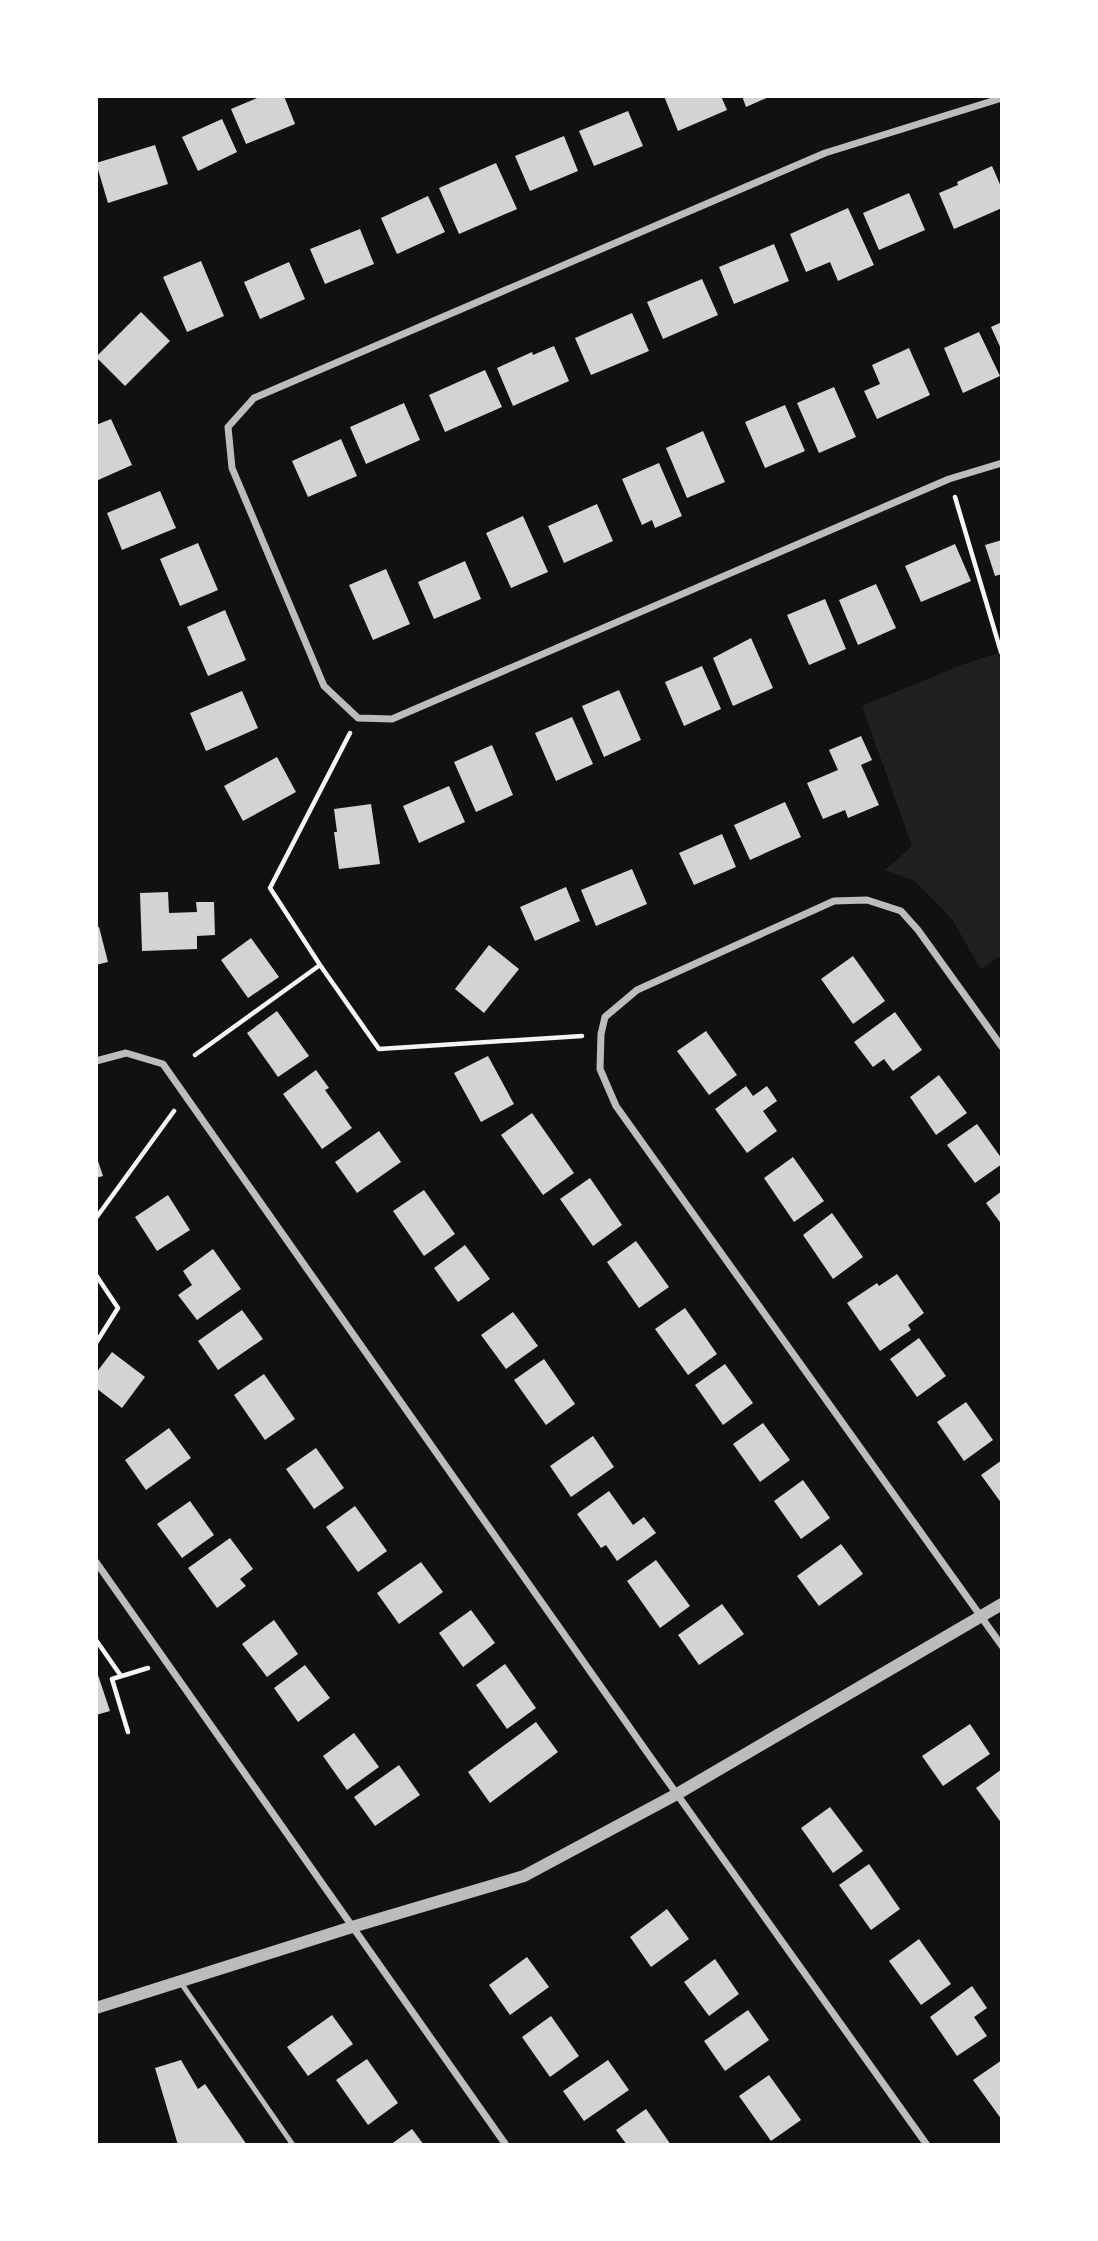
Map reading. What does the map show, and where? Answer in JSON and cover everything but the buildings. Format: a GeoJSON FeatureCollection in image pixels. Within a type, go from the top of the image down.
{"type":"FeatureCollection","features":[{"type":"Feature","properties":{"kind":"street"},"geometry":{"type":"LineString","coordinates":[[1002,99],[825,153],[254,398],[228,427],[232,468],[324,686],[358,718],[392,719],[949,479],[1002,463]]}},
{"type":"Feature","properties":{"kind":"street"},"geometry":{"type":"LineString","coordinates":[[1002,1047],[918,930],[901,911],[867,900],[834,901],[637,989],[605,1017],[601,1034],[600,1069],[616,1106],[1002,1646]]}},
{"type":"Feature","properties":{"kind":"street"},"geometry":{"type":"LineString","coordinates":[[96,1061],[127,1053],[163,1064],[927,2145]]}},
{"type":"Feature","properties":{"kind":"street"},"geometry":{"type":"LineString","coordinates":[[96,1562],[506,2145]]}},
{"type":"Feature","properties":{"kind":"street"},"geometry":{"type":"LineString","coordinates":[[96,2008],[524,1876],[677,1794],[1002,1604]]}},
{"type":"Feature","properties":{"kind":"lane"},"geometry":{"type":"LineString","coordinates":[[180,1981],[293,2145]]}},
{"type":"Feature","properties":{"kind":"path"},"geometry":{"type":"LineString","coordinates":[[949,479],[1000,652]]}},
{"type":"Feature","properties":{"kind":"path"},"geometry":{"type":"LineString","coordinates":[[358,718],[270,888],[379,1049],[601,1034]]}},
{"type":"Feature","properties":{"kind":"path"},"geometry":{"type":"LineString","coordinates":[[195,1055],[320,965]]}},
{"type":"Feature","properties":{"kind":"path"},"geometry":{"type":"LineString","coordinates":[[96,1218],[179,1104]]}},
{"type":"Feature","properties":{"kind":"path"},"geometry":{"type":"LineString","coordinates":[[96,1275],[118,1308],[96,1343]]}},
{"type":"Feature","properties":{"kind":"path"},"geometry":{"type":"LineString","coordinates":[[96,1640],[121,1676]]}},
{"type":"Feature","properties":{"kind":"path"},"geometry":{"type":"LineString","coordinates":[[128,1732],[112,1679],[166,1663]]}},
{"type":"Feature","properties":{"kind":"shaded area"},"geometry":{"type":"Polygon","coordinates":[[[1002,652],[1002,955],[981,969],[951,918],[915,881],[885,870],[912,846],[862,706],[964,664],[1002,652]]]}}]}
